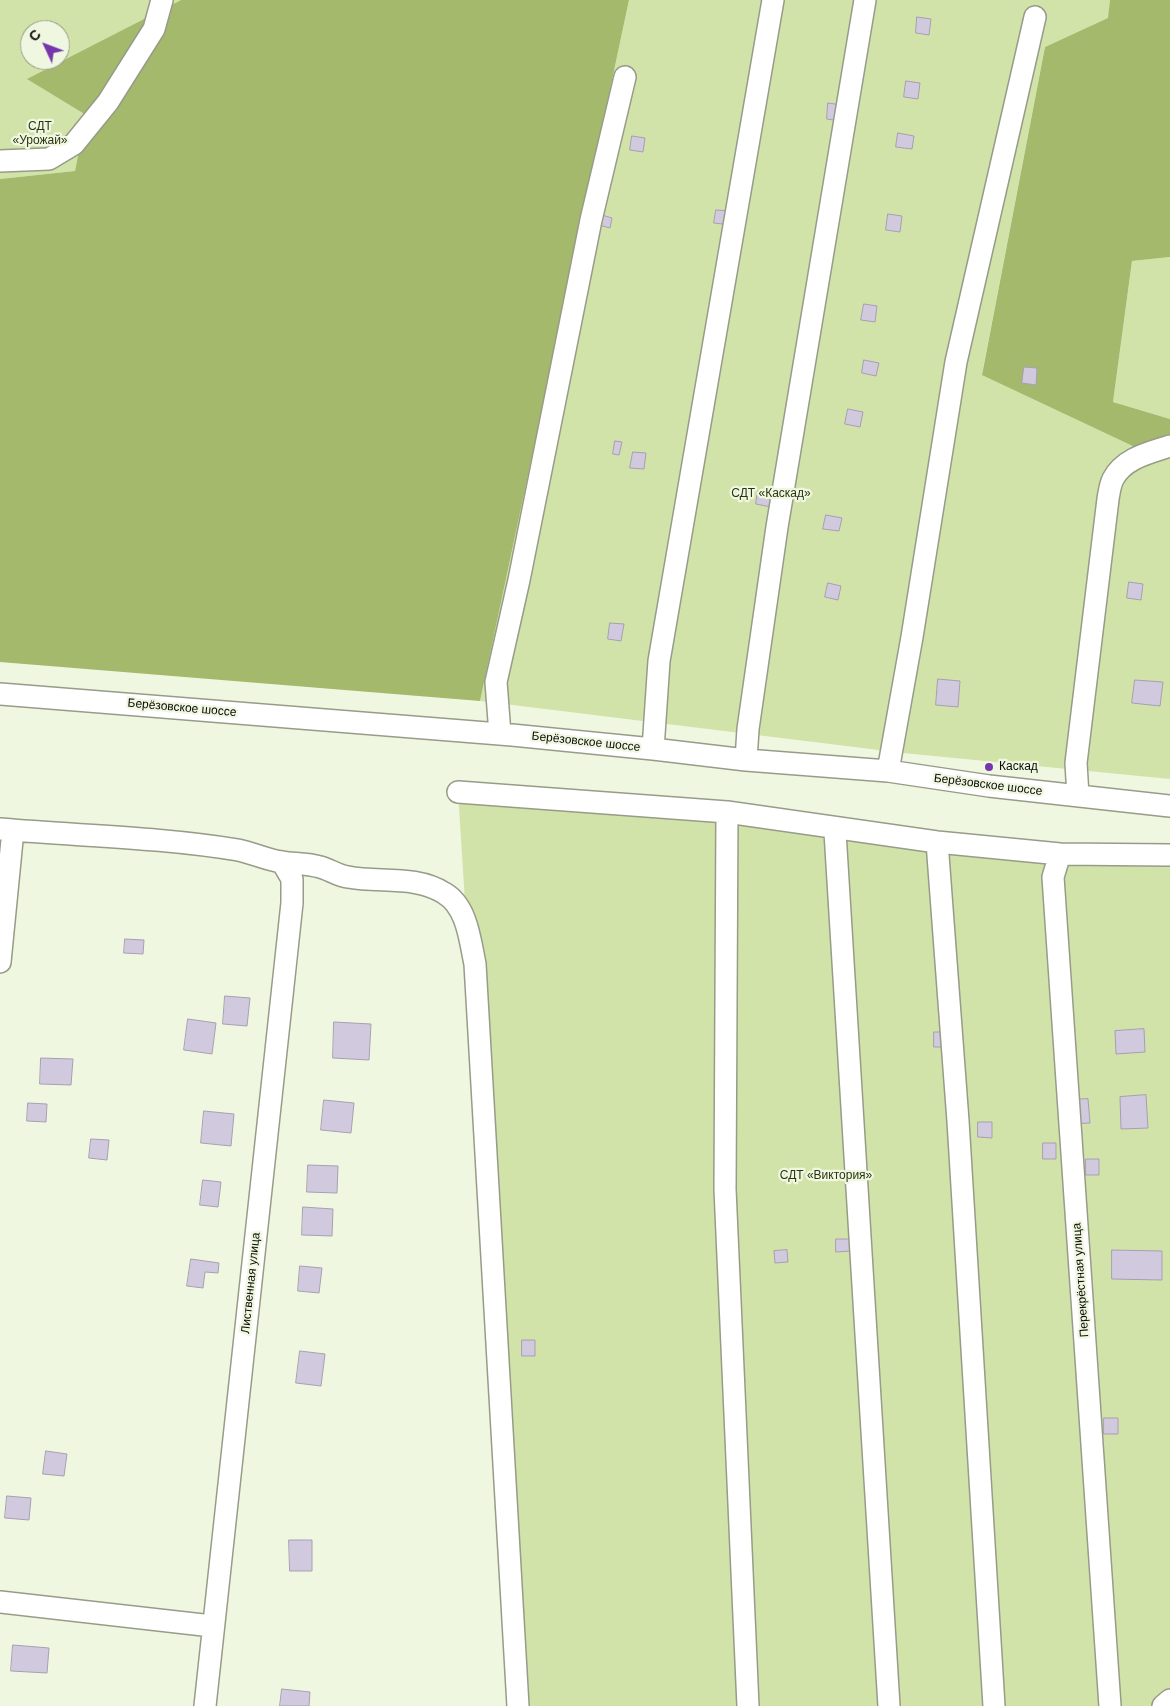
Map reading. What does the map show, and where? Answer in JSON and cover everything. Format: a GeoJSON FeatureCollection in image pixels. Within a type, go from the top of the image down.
{"type":"FeatureCollection","features":[{"type":"Feature","properties":{"kind":"street"},"geometry":{"type":"LineString","coordinates":[[0,161],[49,159],[74,144],[108,102],[154,29],[162,0]]}},
{"type":"Feature","properties":{"kind":"street"},"geometry":{"type":"LineString","coordinates":[[654,749],[659,660],[773,0]]}},
{"type":"Feature","properties":{"kind":"street"},"geometry":{"type":"LineString","coordinates":[[746,760],[748,729],[777,527],[865,0]]}},
{"type":"Feature","properties":{"kind":"street"},"geometry":{"type":"LineString","coordinates":[[888,771],[912,637],[956,362],[1036,17]]}},
{"type":"Feature","properties":{"kind":"street"},"geometry":{"type":"LineString","coordinates":[[500,734],[496,682],[519,580],[590,220],[625,77]]}},
{"type":"Feature","properties":{"kind":"street"},"geometry":{"type":"LineString","coordinates":[[1078,796],[1076,762],[1108,499],[1113,480],[1123,465],[1139,456],[1170,446]]}},
{"type":"Feature","properties":{"kind":"street","name":"Берёзовское шоссе"},"geometry":{"type":"LineString","coordinates":[[0,694],[500,734],[746,760],[888,771],[989,786],[1170,806]]}},
{"type":"Feature","properties":{"kind":"street"},"geometry":{"type":"LineString","coordinates":[[458,792],[727,812],[937,842],[1060,854],[1170,855]]}},
{"type":"Feature","properties":{"kind":"street"},"geometry":{"type":"LineString","coordinates":[[727,812],[724,1189],[748,1706]]}},
{"type":"Feature","properties":{"kind":"street"},"geometry":{"type":"LineString","coordinates":[[0,962],[7,830],[93,835],[240,851],[282,862],[320,867],[345,877],[408,882],[430,886],[446,894],[459,908],[469,933],[475,964],[518,1706]]}},
{"type":"Feature","properties":{"kind":"street"},"geometry":{"type":"LineString","coordinates":[[835,832],[889,1706]]}},
{"type":"Feature","properties":{"kind":"street"},"geometry":{"type":"LineString","coordinates":[[937,842],[958,1121],[994,1706]]}},
{"type":"Feature","properties":{"kind":"street","name":"Перекрёстная улица"},"geometry":{"type":"LineString","coordinates":[[1060,854],[1054,878],[1110,1706]]}},
{"type":"Feature","properties":{"kind":"street","name":"Лиственная улица"},"geometry":{"type":"LineString","coordinates":[[205,1706],[212,1626],[292,903],[292,880],[282,862]]}},
{"type":"Feature","properties":{"kind":"street"},"geometry":{"type":"LineString","coordinates":[[0,1602],[212,1626]]}},
{"type":"Feature","properties":{"kind":"street"},"geometry":{"type":"LineString","coordinates":[[1163,1706],[1170,1700]]}},
{"type":"Feature","properties":{"kind":"green space","name":"СДТ «Урожай»"},"geometry":{"type":"Polygon","coordinates":[[[0,0],[181,0],[70,57],[70,20],[20,20],[20,70],[45,70],[28,79],[86,115],[75,171],[0,179],[0,0]]]}},
{"type":"Feature","properties":{"kind":"green space"},"geometry":{"type":"Polygon","coordinates":[[[181,0],[629,0],[480,701],[0,662],[0,179],[75,171],[86,115],[27,79],[45,70],[70,70],[70,57],[181,0]]]}},
{"type":"Feature","properties":{"kind":"green space","name":"СДТ «Каскад»"},"geometry":{"type":"Polygon","coordinates":[[[629,0],[1110,0],[1109,18],[1045,47],[982,374],[1170,446],[1170,779],[903,753],[480,701],[629,0]]]}},
{"type":"Feature","properties":{"kind":"green space"},"geometry":{"type":"Polygon","coordinates":[[[1110,0],[1170,0],[1170,257],[1132,261],[1113,402],[1170,419],[1170,446],[1152,455],[982,375],[1045,47],[1108,18],[1110,0]]]}},
{"type":"Feature","properties":{"kind":"green space"},"geometry":{"type":"Polygon","coordinates":[[[1170,257],[1170,419],[1113,402],[1132,261],[1170,257]]]}},
{"type":"Feature","properties":{"kind":"green space","name":"СДТ «Виктория»"},"geometry":{"type":"Polygon","coordinates":[[[458,792],[1170,866],[1170,1706],[516,1706],[458,792]]]}},
{"type":"Feature","properties":{"kind":"building"},"geometry":{"type":"Polygon","coordinates":[[[917,17],[931,19],[929,35],[916,33],[917,17]]]}},
{"type":"Feature","properties":{"kind":"building"},"geometry":{"type":"Polygon","coordinates":[[[906,81],[920,83],[918,99],[904,97],[906,81]]]}},
{"type":"Feature","properties":{"kind":"building"},"geometry":{"type":"Polygon","coordinates":[[[828,103],[842,105],[840,121],[827,119],[828,103]]]}},
{"type":"Feature","properties":{"kind":"building"},"geometry":{"type":"Polygon","coordinates":[[[898,133],[914,136],[912,149],[896,147],[898,133]]]}},
{"type":"Feature","properties":{"kind":"building"},"geometry":{"type":"Polygon","coordinates":[[[632,136],[645,138],[643,152],[630,150],[632,136]]]}},
{"type":"Feature","properties":{"kind":"building"},"geometry":{"type":"Polygon","coordinates":[[[716,210],[732,211],[730,225],[714,223],[716,210]]]}},
{"type":"Feature","properties":{"kind":"building"},"geometry":{"type":"Polygon","coordinates":[[[888,214],[902,216],[900,232],[886,230],[888,214]]]}},
{"type":"Feature","properties":{"kind":"building"},"geometry":{"type":"Polygon","coordinates":[[[602,215],[612,218],[610,228],[599,225],[602,215]]]}},
{"type":"Feature","properties":{"kind":"building"},"geometry":{"type":"Polygon","coordinates":[[[864,304],[877,306],[875,322],[861,320],[864,304]]]}},
{"type":"Feature","properties":{"kind":"building"},"geometry":{"type":"Polygon","coordinates":[[[864,360],[879,363],[876,376],[862,373],[864,360]]]}},
{"type":"Feature","properties":{"kind":"building"},"geometry":{"type":"Polygon","coordinates":[[[1024,367],[1037,368],[1036,385],[1022,383],[1024,367]]]}},
{"type":"Feature","properties":{"kind":"building"},"geometry":{"type":"Polygon","coordinates":[[[848,409],[863,412],[860,427],[845,424],[848,409]]]}},
{"type":"Feature","properties":{"kind":"building"},"geometry":{"type":"Polygon","coordinates":[[[615,441],[622,442],[619,455],[613,454],[615,441]]]}},
{"type":"Feature","properties":{"kind":"building"},"geometry":{"type":"Polygon","coordinates":[[[633,452],[646,453],[644,469],[630,468],[633,452]]]}},
{"type":"Feature","properties":{"kind":"building"},"geometry":{"type":"Polygon","coordinates":[[[758,491],[774,493],[771,507],[756,504],[758,491]]]}},
{"type":"Feature","properties":{"kind":"building"},"geometry":{"type":"Polygon","coordinates":[[[826,515],[842,518],[839,531],[823,529],[826,515]]]}},
{"type":"Feature","properties":{"kind":"building"},"geometry":{"type":"Polygon","coordinates":[[[1129,582],[1143,584],[1141,600],[1127,598],[1129,582]]]}},
{"type":"Feature","properties":{"kind":"building"},"geometry":{"type":"Polygon","coordinates":[[[828,583],[841,586],[838,600],[825,597],[828,583]]]}},
{"type":"Feature","properties":{"kind":"building"},"geometry":{"type":"Polygon","coordinates":[[[610,623],[624,624],[621,641],[608,639],[610,623]]]}},
{"type":"Feature","properties":{"kind":"building"},"geometry":{"type":"Polygon","coordinates":[[[938,679],[960,681],[958,707],[936,705],[938,679]]]}},
{"type":"Feature","properties":{"kind":"building"},"geometry":{"type":"Polygon","coordinates":[[[1135,680],[1163,682],[1160,706],[1132,703],[1135,680]]]}},
{"type":"Feature","properties":{"kind":"building"},"geometry":{"type":"Polygon","coordinates":[[[125,939],[144,940],[143,954],[124,953],[125,939]]]}},
{"type":"Feature","properties":{"kind":"building"},"geometry":{"type":"Polygon","coordinates":[[[225,996],[250,998],[247,1026],[223,1024],[225,996]]]}},
{"type":"Feature","properties":{"kind":"building"},"geometry":{"type":"Polygon","coordinates":[[[188,1019],[216,1023],[212,1054],[184,1050],[188,1019]]]}},
{"type":"Feature","properties":{"kind":"building"},"geometry":{"type":"Polygon","coordinates":[[[334,1022],[371,1024],[369,1060],[333,1058],[334,1022]]]}},
{"type":"Feature","properties":{"kind":"building"},"geometry":{"type":"Polygon","coordinates":[[[1144,1029],[1145,1052],[1116,1054],[1115,1031],[1144,1029]]]}},
{"type":"Feature","properties":{"kind":"building"},"geometry":{"type":"Polygon","coordinates":[[[934,1032],[947,1032],[947,1047],[934,1047],[934,1032]]]}},
{"type":"Feature","properties":{"kind":"building"},"geometry":{"type":"Polygon","coordinates":[[[41,1058],[73,1059],[71,1085],[40,1084],[41,1058]]]}},
{"type":"Feature","properties":{"kind":"building"},"geometry":{"type":"Polygon","coordinates":[[[1146,1095],[1148,1128],[1121,1129],[1120,1097],[1146,1095]]]}},
{"type":"Feature","properties":{"kind":"building"},"geometry":{"type":"Polygon","coordinates":[[[1088,1099],[1090,1123],[1071,1124],[1070,1100],[1088,1099]]]}},
{"type":"Feature","properties":{"kind":"building"},"geometry":{"type":"Polygon","coordinates":[[[324,1100],[354,1103],[351,1133],[321,1130],[324,1100]]]}},
{"type":"Feature","properties":{"kind":"building"},"geometry":{"type":"Polygon","coordinates":[[[28,1103],[47,1104],[46,1122],[27,1121],[28,1103]]]}},
{"type":"Feature","properties":{"kind":"building"},"geometry":{"type":"Polygon","coordinates":[[[204,1111],[234,1114],[231,1146],[201,1143],[204,1111]]]}},
{"type":"Feature","properties":{"kind":"building"},"geometry":{"type":"Polygon","coordinates":[[[978,1122],[992,1122],[992,1138],[978,1137],[978,1122]]]}},
{"type":"Feature","properties":{"kind":"building"},"geometry":{"type":"Polygon","coordinates":[[[91,1139],[109,1140],[107,1160],[89,1158],[91,1139]]]}},
{"type":"Feature","properties":{"kind":"building"},"geometry":{"type":"Polygon","coordinates":[[[1043,1143],[1056,1143],[1056,1159],[1043,1159],[1043,1143]]]}},
{"type":"Feature","properties":{"kind":"building"},"geometry":{"type":"Polygon","coordinates":[[[1086,1159],[1099,1159],[1099,1175],[1086,1175],[1086,1159]]]}},
{"type":"Feature","properties":{"kind":"building"},"geometry":{"type":"Polygon","coordinates":[[[308,1165],[338,1166],[337,1193],[307,1192],[308,1165]]]}},
{"type":"Feature","properties":{"kind":"building"},"geometry":{"type":"Polygon","coordinates":[[[203,1180],[221,1182],[218,1207],[200,1205],[203,1180]]]}},
{"type":"Feature","properties":{"kind":"building"},"geometry":{"type":"Polygon","coordinates":[[[303,1207],[333,1209],[332,1236],[302,1235],[303,1207]]]}},
{"type":"Feature","properties":{"kind":"building"},"geometry":{"type":"Polygon","coordinates":[[[836,1239],[851,1239],[851,1251],[836,1252],[836,1239]]]}},
{"type":"Feature","properties":{"kind":"building"},"geometry":{"type":"Polygon","coordinates":[[[787,1250],[788,1262],[775,1263],[774,1251],[787,1250]]]}},
{"type":"Feature","properties":{"kind":"building"},"geometry":{"type":"Polygon","coordinates":[[[1112,1250],[1162,1251],[1162,1280],[1112,1279],[1112,1250]]]}},
{"type":"Feature","properties":{"kind":"building"},"geometry":{"type":"Polygon","coordinates":[[[191,1259],[219,1263],[218,1273],[205,1272],[203,1288],[187,1286],[191,1259]]]}},
{"type":"Feature","properties":{"kind":"building"},"geometry":{"type":"Polygon","coordinates":[[[300,1266],[322,1268],[319,1293],[298,1291],[300,1266]]]}},
{"type":"Feature","properties":{"kind":"building"},"geometry":{"type":"Polygon","coordinates":[[[522,1340],[535,1340],[535,1356],[522,1356],[522,1340]]]}},
{"type":"Feature","properties":{"kind":"building"},"geometry":{"type":"Polygon","coordinates":[[[300,1351],[325,1354],[321,1386],[296,1383],[300,1351]]]}},
{"type":"Feature","properties":{"kind":"building"},"geometry":{"type":"Polygon","coordinates":[[[1104,1418],[1118,1418],[1118,1434],[1104,1434],[1104,1418]]]}},
{"type":"Feature","properties":{"kind":"building"},"geometry":{"type":"Polygon","coordinates":[[[46,1451],[67,1454],[64,1476],[43,1474],[46,1451]]]}},
{"type":"Feature","properties":{"kind":"building"},"geometry":{"type":"Polygon","coordinates":[[[7,1496],[31,1498],[29,1520],[5,1518],[7,1496]]]}},
{"type":"Feature","properties":{"kind":"building"},"geometry":{"type":"Polygon","coordinates":[[[289,1540],[312,1540],[312,1571],[290,1571],[289,1540]]]}},
{"type":"Feature","properties":{"kind":"building"},"geometry":{"type":"Polygon","coordinates":[[[13,1645],[49,1648],[47,1673],[11,1671],[13,1645]]]}},
{"type":"Feature","properties":{"kind":"building"},"geometry":{"type":"Polygon","coordinates":[[[282,1689],[310,1692],[309,1706],[280,1706],[282,1689]]]}},
{"type":"Feature","properties":{"kind":"place","name":"Каскад"},"geometry":{"type":"Point","coordinates":[989,767]}}]}
